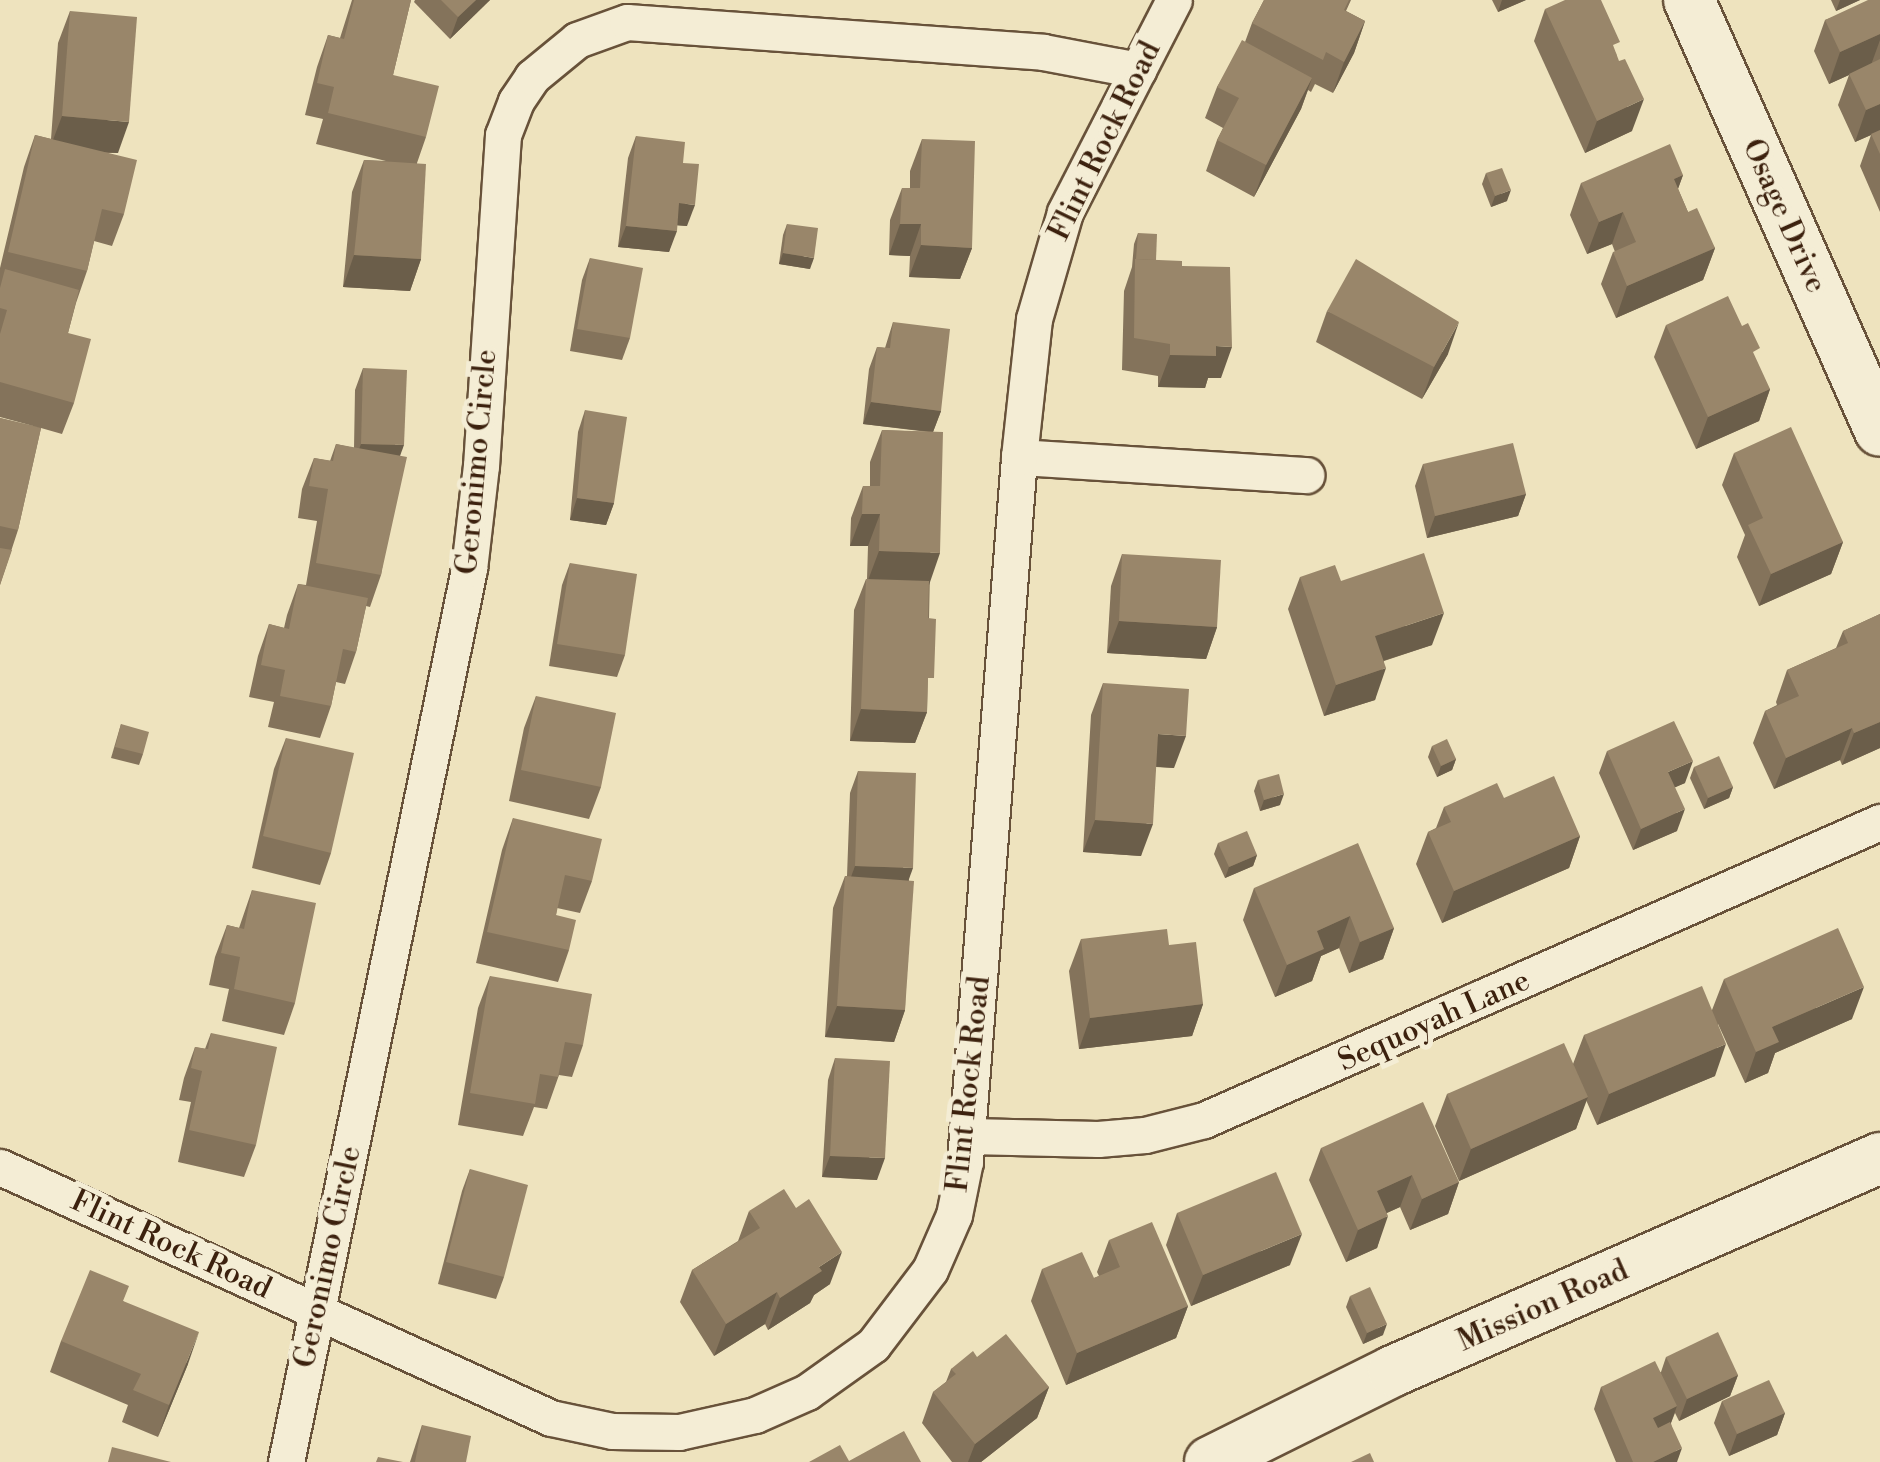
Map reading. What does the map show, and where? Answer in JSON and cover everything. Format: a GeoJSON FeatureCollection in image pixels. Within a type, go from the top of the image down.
{"type":"FeatureCollection","features":[{"type":"Feature","properties":{"kind":"street","name":"Flint Rock Road"},"geometry":{"type":"LineString","coordinates":[[0,1167],[551,1418],[640,1433],[718,1426],[807,1392],[873,1344],[930,1270],[954,1215],[968,1136],[1018,457],[1034,319],[1052,246],[1174,0]]}},
{"type":"Feature","properties":{"kind":"street","name":"Osage Drive"},"geometry":{"type":"LineString","coordinates":[[1689,0],[1870,380],[1880,431]]}},
{"type":"Feature","properties":{"kind":"street","name":"Geronimo Circle"},"geometry":{"type":"LineString","coordinates":[[286,1462],[469,569],[482,466],[503,135],[532,77],[577,40],[627,22],[1043,52],[1138,70]]}},
{"type":"Feature","properties":{"kind":"street"},"geometry":{"type":"LineString","coordinates":[[1018,457],[1306,475]]}},
{"type":"Feature","properties":{"kind":"street","name":"Sequoyah Lane"},"geometry":{"type":"LineString","coordinates":[[968,1136],[1098,1139],[1145,1134],[1204,1120],[1880,822]]}},
{"type":"Feature","properties":{"kind":"street","name":"Mission Road"},"geometry":{"type":"LineString","coordinates":[[1210,1462],[1392,1371],[1880,1158]]}},
{"type":"Feature","properties":{"kind":"building"},"geometry":{"type":"Polygon","coordinates":[[[354,0],[411,0],[393,75],[439,86],[426,137],[328,113],[334,87],[317,83],[328,35],[344,39],[354,0]]]}},
{"type":"Feature","properties":{"kind":"building"},"geometry":{"type":"Polygon","coordinates":[[[441,0],[476,0],[458,17],[441,0]]]}},
{"type":"Feature","properties":{"kind":"building"},"geometry":{"type":"Polygon","coordinates":[[[1264,0],[1349,0],[1344,10],[1365,21],[1344,62],[1326,52],[1323,60],[1252,23],[1264,0]]]}},
{"type":"Feature","properties":{"kind":"building"},"geometry":{"type":"Polygon","coordinates":[[[1565,0],[1601,0],[1620,42],[1613,45],[1619,61],[1625,59],[1644,99],[1597,121],[1545,9],[1565,0]]]}},
{"type":"Feature","properties":{"kind":"building"},"geometry":{"type":"Polygon","coordinates":[[[1868,0],[1880,0],[1880,34],[1840,52],[1825,20],[1868,0]]]}},
{"type":"Feature","properties":{"kind":"building"},"geometry":{"type":"Polygon","coordinates":[[[70,11],[137,17],[129,122],[62,116],[70,11]]]}},
{"type":"Feature","properties":{"kind":"building"},"geometry":{"type":"Polygon","coordinates":[[[1242,40],[1312,78],[1266,165],[1217,140],[1239,98],[1217,87],[1242,40]]]}},
{"type":"Feature","properties":{"kind":"building"},"geometry":{"type":"Polygon","coordinates":[[[1880,59],[1880,104],[1866,110],[1849,74],[1880,59]]]}},
{"type":"Feature","properties":{"kind":"building"},"geometry":{"type":"Polygon","coordinates":[[[1880,130],[1880,154],[1871,134],[1880,130]]]}},
{"type":"Feature","properties":{"kind":"building"},"geometry":{"type":"Polygon","coordinates":[[[35,135],[137,160],[124,214],[102,209],[87,271],[8,252],[35,135]]]}},
{"type":"Feature","properties":{"kind":"building"},"geometry":{"type":"Polygon","coordinates":[[[636,136],[685,142],[683,163],[699,164],[695,205],[679,203],[677,231],[626,226],[636,136]]]}},
{"type":"Feature","properties":{"kind":"building"},"geometry":{"type":"Polygon","coordinates":[[[922,139],[975,141],[972,248],[921,245],[921,224],[900,224],[902,188],[920,188],[922,139]]]}},
{"type":"Feature","properties":{"kind":"building"},"geometry":{"type":"Polygon","coordinates":[[[1670,144],[1683,175],[1674,179],[1688,212],[1697,208],[1715,248],[1627,286],[1613,252],[1636,242],[1623,212],[1599,222],[1581,183],[1670,144]]]}},
{"type":"Feature","properties":{"kind":"building"},"geometry":{"type":"Polygon","coordinates":[[[364,160],[426,164],[421,259],[354,255],[364,160]]]}},
{"type":"Feature","properties":{"kind":"building"},"geometry":{"type":"Polygon","coordinates":[[[1502,168],[1511,190],[1495,196],[1486,173],[1502,168]]]}},
{"type":"Feature","properties":{"kind":"building"},"geometry":{"type":"Polygon","coordinates":[[[787,224],[818,228],[814,258],[783,253],[787,224]]]}},
{"type":"Feature","properties":{"kind":"building"},"geometry":{"type":"Polygon","coordinates":[[[1138,233],[1157,234],[1156,260],[1136,259],[1138,233]]]}},
{"type":"Feature","properties":{"kind":"building"},"geometry":{"type":"Polygon","coordinates":[[[590,258],[643,268],[630,338],[577,329],[590,258]]]}},
{"type":"Feature","properties":{"kind":"building"},"geometry":{"type":"Polygon","coordinates":[[[1135,259],[1182,261],[1182,266],[1230,267],[1232,347],[1216,346],[1216,356],[1170,355],[1170,344],[1134,338],[1135,259]]]}},
{"type":"Feature","properties":{"kind":"building"},"geometry":{"type":"Polygon","coordinates":[[[1356,259],[1459,322],[1434,367],[1327,311],[1356,259]]]}},
{"type":"Feature","properties":{"kind":"building"},"geometry":{"type":"Polygon","coordinates":[[[5,269],[79,290],[68,333],[91,339],[74,403],[0,382],[0,334],[7,310],[0,308],[0,288],[5,269]]]}},
{"type":"Feature","properties":{"kind":"building"},"geometry":{"type":"Polygon","coordinates":[[[1728,296],[1742,326],[1748,323],[1760,348],[1753,352],[1770,389],[1708,417],[1666,325],[1728,296]]]}},
{"type":"Feature","properties":{"kind":"building"},"geometry":{"type":"Polygon","coordinates":[[[893,322],[950,329],[941,411],[871,402],[877,347],[890,348],[893,322]]]}},
{"type":"Feature","properties":{"kind":"building"},"geometry":{"type":"Polygon","coordinates":[[[363,368],[407,370],[404,445],[361,444],[363,368]]]}},
{"type":"Feature","properties":{"kind":"building"},"geometry":{"type":"Polygon","coordinates":[[[585,410],[627,417],[614,503],[577,498],[585,410]]]}},
{"type":"Feature","properties":{"kind":"building"},"geometry":{"type":"Polygon","coordinates":[[[0,418],[41,428],[18,530],[0,526],[0,418]]]}},
{"type":"Feature","properties":{"kind":"building"},"geometry":{"type":"Polygon","coordinates":[[[1791,427],[1843,542],[1771,574],[1748,525],[1763,518],[1734,453],[1791,427]]]}},
{"type":"Feature","properties":{"kind":"building"},"geometry":{"type":"Polygon","coordinates":[[[882,430],[943,432],[940,553],[879,551],[880,514],[862,514],[863,486],[880,486],[882,430]]]}},
{"type":"Feature","properties":{"kind":"building"},"geometry":{"type":"Polygon","coordinates":[[[1513,443],[1526,494],[1435,516],[1423,464],[1513,443]]]}},
{"type":"Feature","properties":{"kind":"building"},"geometry":{"type":"Polygon","coordinates":[[[336,444],[407,457],[381,575],[316,563],[328,489],[309,486],[314,458],[333,461],[336,444]]]}},
{"type":"Feature","properties":{"kind":"building"},"geometry":{"type":"Polygon","coordinates":[[[0,548],[12,550],[0,585],[0,548]]]}},
{"type":"Feature","properties":{"kind":"building"},"geometry":{"type":"Polygon","coordinates":[[[1424,553],[1444,613],[1375,636],[1386,668],[1336,685],[1300,577],[1335,565],[1341,581],[1424,553]]]}},
{"type":"Feature","properties":{"kind":"building"},"geometry":{"type":"Polygon","coordinates":[[[1122,554],[1221,560],[1217,627],[1119,621],[1122,554]]]}},
{"type":"Feature","properties":{"kind":"building"},"geometry":{"type":"Polygon","coordinates":[[[570,563],[637,574],[625,655],[557,644],[570,563]]]}},
{"type":"Feature","properties":{"kind":"building"},"geometry":{"type":"Polygon","coordinates":[[[866,579],[929,581],[928,618],[936,619],[934,678],[928,678],[927,712],[861,709],[866,579]]]}},
{"type":"Feature","properties":{"kind":"building"},"geometry":{"type":"Polygon","coordinates":[[[298,584],[368,598],[356,652],[343,649],[331,706],[280,696],[285,670],[261,665],[269,624],[289,629],[298,584]]]}},
{"type":"Feature","properties":{"kind":"building"},"geometry":{"type":"Polygon","coordinates":[[[1880,614],[1880,722],[1854,733],[1852,728],[1786,758],[1765,711],[1799,696],[1787,670],[1848,643],[1843,631],[1880,614]]]}},
{"type":"Feature","properties":{"kind":"building"},"geometry":{"type":"Polygon","coordinates":[[[1103,683],[1189,689],[1186,736],[1158,734],[1153,824],[1095,820],[1103,683]]]}},
{"type":"Feature","properties":{"kind":"building"},"geometry":{"type":"Polygon","coordinates":[[[536,696],[616,713],[601,787],[521,770],[536,696]]]}},
{"type":"Feature","properties":{"kind":"building"},"geometry":{"type":"Polygon","coordinates":[[[1674,721],[1693,761],[1668,772],[1685,809],[1641,829],[1607,751],[1674,721]]]}},
{"type":"Feature","properties":{"kind":"building"},"geometry":{"type":"Polygon","coordinates":[[[121,724],[149,732],[143,754],[115,747],[121,724]]]}},
{"type":"Feature","properties":{"kind":"building"},"geometry":{"type":"Polygon","coordinates":[[[286,738],[354,753],[331,853],[263,836],[286,738]]]}},
{"type":"Feature","properties":{"kind":"building"},"geometry":{"type":"Polygon","coordinates":[[[1447,739],[1456,759],[1441,766],[1432,746],[1447,739]]]}},
{"type":"Feature","properties":{"kind":"building"},"geometry":{"type":"Polygon","coordinates":[[[1719,756],[1733,787],[1708,798],[1694,767],[1719,756]]]}},
{"type":"Feature","properties":{"kind":"building"},"geometry":{"type":"Polygon","coordinates":[[[858,771],[916,773],[913,868],[855,866],[858,771]]]}},
{"type":"Feature","properties":{"kind":"building"},"geometry":{"type":"Polygon","coordinates":[[[1279,774],[1284,794],[1264,800],[1258,780],[1279,774]]]}},
{"type":"Feature","properties":{"kind":"building"},"geometry":{"type":"Polygon","coordinates":[[[1554,776],[1580,836],[1454,891],[1428,832],[1451,822],[1444,807],[1497,783],[1504,798],[1554,776]]]}},
{"type":"Feature","properties":{"kind":"building"},"geometry":{"type":"Polygon","coordinates":[[[513,818],[602,839],[592,881],[565,875],[556,915],[576,920],[569,950],[487,932],[513,818]]]}},
{"type":"Feature","properties":{"kind":"building"},"geometry":{"type":"Polygon","coordinates":[[[1247,831],[1257,855],[1229,867],[1218,843],[1247,831]]]}},
{"type":"Feature","properties":{"kind":"building"},"geometry":{"type":"Polygon","coordinates":[[[1358,843],[1394,928],[1360,942],[1350,916],[1317,931],[1324,949],[1287,965],[1254,888],[1358,843]]]}},
{"type":"Feature","properties":{"kind":"building"},"geometry":{"type":"Polygon","coordinates":[[[845,876],[914,881],[905,1010],[837,1006],[845,876]]]}},
{"type":"Feature","properties":{"kind":"building"},"geometry":{"type":"Polygon","coordinates":[[[252,890],[316,903],[295,1003],[234,989],[240,957],[221,953],[227,925],[244,929],[252,890]]]}},
{"type":"Feature","properties":{"kind":"building"},"geometry":{"type":"Polygon","coordinates":[[[1838,928],[1864,987],[1772,1027],[1779,1042],[1756,1052],[1724,979],[1838,928]]]}},
{"type":"Feature","properties":{"kind":"building"},"geometry":{"type":"Polygon","coordinates":[[[1167,929],[1169,945],[1196,942],[1203,1004],[1090,1018],[1081,939],[1167,929]]]}},
{"type":"Feature","properties":{"kind":"building"},"geometry":{"type":"Polygon","coordinates":[[[490,976],[592,994],[583,1045],[565,1042],[558,1077],[540,1074],[535,1104],[470,1093],[490,976]]]}},
{"type":"Feature","properties":{"kind":"building"},"geometry":{"type":"Polygon","coordinates":[[[1702,986],[1726,1044],[1609,1094],[1584,1035],[1702,986]]]}},
{"type":"Feature","properties":{"kind":"building"},"geometry":{"type":"Polygon","coordinates":[[[211,1033],[277,1047],[256,1145],[189,1130],[202,1071],[191,1068],[195,1047],[208,1049],[211,1033]]]}},
{"type":"Feature","properties":{"kind":"building"},"geometry":{"type":"Polygon","coordinates":[[[1564,1043],[1588,1097],[1471,1149],[1447,1094],[1564,1043]]]}},
{"type":"Feature","properties":{"kind":"building"},"geometry":{"type":"Polygon","coordinates":[[[835,1058],[890,1061],[885,1158],[830,1156],[835,1058]]]}},
{"type":"Feature","properties":{"kind":"building"},"geometry":{"type":"Polygon","coordinates":[[[1423,1102],[1459,1182],[1422,1199],[1412,1175],[1377,1191],[1388,1216],[1358,1230],[1321,1148],[1423,1102]]]}},
{"type":"Feature","properties":{"kind":"building"},"geometry":{"type":"Polygon","coordinates":[[[470,1169],[528,1185],[504,1277],[446,1262],[470,1169]]]}},
{"type":"Feature","properties":{"kind":"building"},"geometry":{"type":"Polygon","coordinates":[[[1276,1172],[1302,1234],[1203,1275],[1177,1213],[1276,1172]]]}},
{"type":"Feature","properties":{"kind":"building"},"geometry":{"type":"Polygon","coordinates":[[[784,1189],[796,1208],[809,1199],[842,1252],[819,1267],[822,1271],[780,1298],[777,1292],[726,1324],[692,1270],[760,1228],[749,1211],[784,1189]]]}},
{"type":"Feature","properties":{"kind":"building"},"geometry":{"type":"Polygon","coordinates":[[[1152,1222],[1188,1306],[1077,1353],[1042,1269],[1082,1252],[1094,1278],[1120,1267],[1109,1240],[1152,1222]]]}},
{"type":"Feature","properties":{"kind":"building"},"geometry":{"type":"Polygon","coordinates":[[[90,1270],[129,1286],[123,1301],[199,1332],[169,1405],[133,1390],[141,1374],[61,1341],[90,1270]]]}},
{"type":"Feature","properties":{"kind":"building"},"geometry":{"type":"Polygon","coordinates":[[[1370,1287],[1387,1324],[1367,1333],[1350,1296],[1370,1287]]]}},
{"type":"Feature","properties":{"kind":"building"},"geometry":{"type":"Polygon","coordinates":[[[1718,1332],[1738,1375],[1687,1399],[1666,1357],[1718,1332]]]}},
{"type":"Feature","properties":{"kind":"building"},"geometry":{"type":"Polygon","coordinates":[[[1006,1334],[1049,1387],[975,1444],[933,1392],[956,1374],[951,1369],[973,1351],[977,1357],[1006,1334]]]}},
{"type":"Feature","properties":{"kind":"building"},"geometry":{"type":"Polygon","coordinates":[[[1655,1361],[1677,1406],[1653,1418],[1658,1428],[1670,1422],[1682,1448],[1653,1462],[1633,1462],[1601,1387],[1655,1361]]]}},
{"type":"Feature","properties":{"kind":"building"},"geometry":{"type":"Polygon","coordinates":[[[1769,1380],[1785,1413],[1737,1434],[1722,1401],[1769,1380]]]}},
{"type":"Feature","properties":{"kind":"building"},"geometry":{"type":"Polygon","coordinates":[[[422,1425],[471,1436],[466,1462],[415,1462],[422,1425]]]}},
{"type":"Feature","properties":{"kind":"building"},"geometry":{"type":"Polygon","coordinates":[[[904,1431],[921,1462],[809,1462],[840,1445],[849,1461],[904,1431]]]}},
{"type":"Feature","properties":{"kind":"building"},"geometry":{"type":"Polygon","coordinates":[[[112,1447],[171,1462],[108,1462],[112,1447]]]}},
{"type":"Feature","properties":{"kind":"building"},"geometry":{"type":"Polygon","coordinates":[[[1370,1453],[1374,1462],[1351,1462],[1370,1453]]]}},
{"type":"Feature","properties":{"kind":"building"},"geometry":{"type":"Polygon","coordinates":[[[378,1457],[403,1462],[376,1462],[378,1457]]]}}]}
